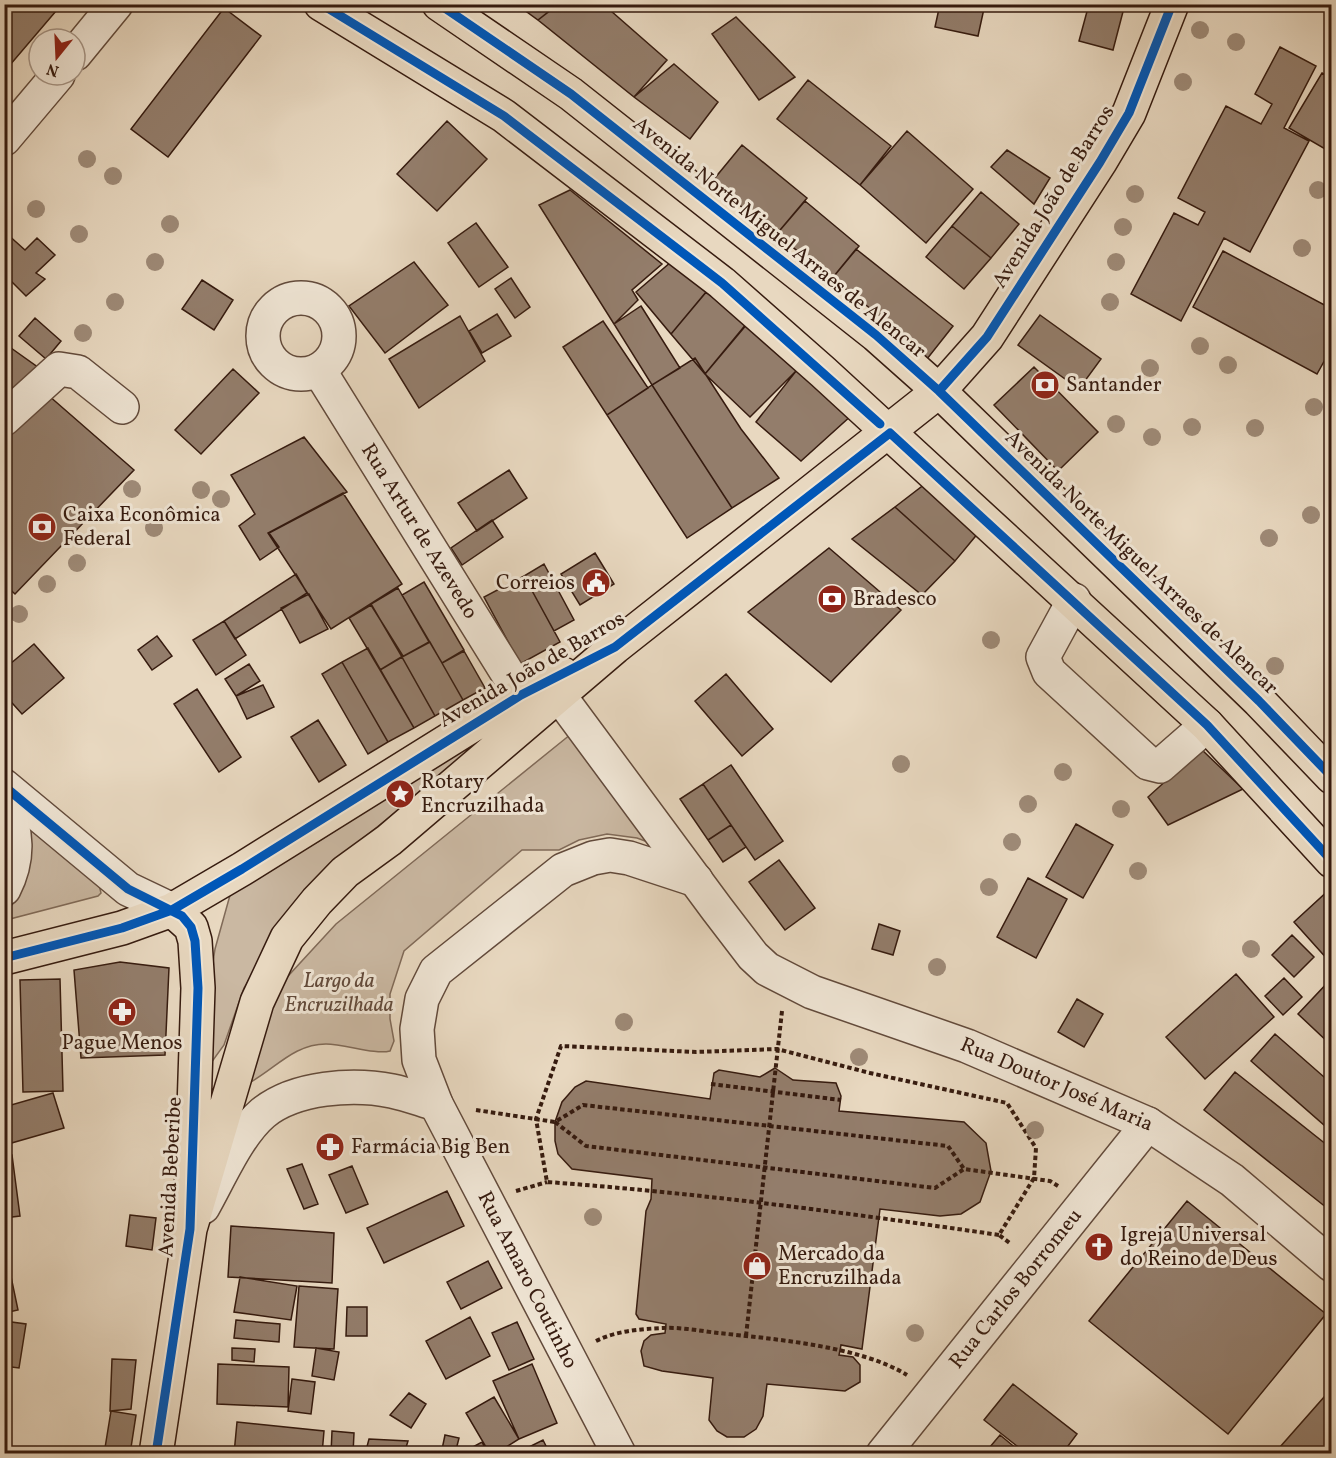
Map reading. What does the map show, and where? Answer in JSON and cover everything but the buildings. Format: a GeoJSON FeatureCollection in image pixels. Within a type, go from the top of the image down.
{"type":"FeatureCollection","features":[{"type":"Feature","properties":{"kind":"main road"},"geometry":{"type":"LineString","coordinates":[[321,4],[504,116],[722,283],[1074,600],[1207,725],[1332,861]]}},
{"type":"Feature","properties":{"kind":"main road","name":"Avenida Norte Miguel Arraes de Alencar"},"geometry":{"type":"LineString","coordinates":[[439,4],[571,94],[876,335],[939,392],[1259,701],[1332,777]]}},
{"type":"Feature","properties":{"kind":"main road","name":"Avenida João de Barros"},"geometry":{"type":"LineString","coordinates":[[287,938],[316,901],[345,872],[398,832],[615,647],[890,433],[939,392],[987,337],[1100,162],[1129,113],[1172,4]]}},
{"type":"Feature","properties":{"kind":"main road","name":"Avenida João de Barros"},"geometry":{"type":"LineString","coordinates":[[4,958],[122,928],[172,910],[242,869],[521,694],[615,647]]}},
{"type":"Feature","properties":{"kind":"main road","name":"Avenida Beberibe"},"geometry":{"type":"LineString","coordinates":[[156,1454],[190,1229],[198,988],[195,941],[191,927],[172,910]]}},
{"type":"Feature","properties":{"kind":"main road","name":"Avenida Beberibe"},"geometry":{"type":"LineString","coordinates":[[190,1229],[257,1002],[287,938]]}},
{"type":"Feature","properties":{"kind":"street"},"geometry":{"type":"LineString","coordinates":[[87,39],[116,4]]}},
{"type":"Feature","properties":{"kind":"street"},"geometry":{"type":"LineString","coordinates":[[4,139],[48,87]]}},
{"type":"Feature","properties":{"kind":"street"},"geometry":{"type":"LineString","coordinates":[[4,419],[59,369],[78,372],[122,407]]}},
{"type":"Feature","properties":{"kind":"street","name":"Rua Artur de Azevedo"},"geometry":{"type":"LineString","coordinates":[[319,370],[521,694]]}},
{"type":"Feature","properties":{"kind":"street"},"geometry":{"type":"LineString","coordinates":[[1074,600],[1043,657],[1048,672],[1148,764],[1160,766],[1207,725]]}},
{"type":"Feature","properties":{"kind":"street"},"geometry":{"type":"LineString","coordinates":[[558,694],[696,880]]}},
{"type":"Feature","properties":{"kind":"street"},"geometry":{"type":"LineString","coordinates":[[4,786],[128,889],[172,910]]}},
{"type":"Feature","properties":{"kind":"street"},"geometry":{"type":"LineString","coordinates":[[4,799],[12,818],[17,854],[4,889]]}},
{"type":"Feature","properties":{"kind":"street"},"geometry":{"type":"LineString","coordinates":[[436,1104],[419,1060],[417,1029],[422,999],[436,970],[563,870],[593,858],[610,855],[629,858],[696,880]]}},
{"type":"Feature","properties":{"kind":"street","name":"Rua Doutor José Maria"},"geometry":{"type":"LineString","coordinates":[[696,880],[753,956],[806,982],[967,1046],[1148,1124],[1232,1180],[1332,1265]]}},
{"type":"Feature","properties":{"kind":"street"},"geometry":{"type":"LineString","coordinates":[[190,1229],[247,1131],[263,1113],[291,1098],[324,1090],[363,1087],[392,1091],[436,1104]]}},
{"type":"Feature","properties":{"kind":"street","name":"Rua Amaro Coutinho"},"geometry":{"type":"LineString","coordinates":[[436,1104],[619,1454]]}},
{"type":"Feature","properties":{"kind":"street","name":"Rua Carlos Borromeu"},"geometry":{"type":"LineString","coordinates":[[883,1454],[1148,1124]]}},
{"type":"Feature","properties":{"kind":"path"},"geometry":{"type":"LineString","coordinates":[[746,1336],[777,1049],[806,982]]}},
{"type":"Feature","properties":{"kind":"path"},"geometry":{"type":"LineString","coordinates":[[999,1235],[1034,1178],[1036,1148],[1007,1103],[870,1073],[777,1049],[696,1052],[561,1046],[536,1119],[547,1182],[762,1202],[999,1235],[1035,1264]]}},
{"type":"Feature","properties":{"kind":"path"},"geometry":{"type":"LineString","coordinates":[[711,1084],[841,1100]]}},
{"type":"Feature","properties":{"kind":"path"},"geometry":{"type":"LineString","coordinates":[[436,1104],[555,1122],[586,1146],[935,1188],[964,1169],[991,1171],[1050,1181],[1084,1202]]}},
{"type":"Feature","properties":{"kind":"path"},"geometry":{"type":"LineString","coordinates":[[555,1122],[583,1104],[948,1146],[964,1169]]}},
{"type":"Feature","properties":{"kind":"path"},"geometry":{"type":"LineString","coordinates":[[566,1356],[611,1333],[666,1328],[746,1336],[840,1351],[889,1364],[933,1390]]}},
{"type":"Feature","properties":{"kind":"green space","name":"Largo da Encruzilhada"},"geometry":{"type":"Polygon","coordinates":[[[547,693],[343,854],[291,912],[244,988],[224,1045],[211,1063],[210,982],[215,949],[232,888],[319,841],[547,693]]]}},
{"type":"Feature","properties":{"kind":"green space","name":"Largo da Encruzilhada"},"geometry":{"type":"Polygon","coordinates":[[[576,730],[653,844],[637,838],[607,834],[579,840],[559,850],[522,850],[404,951],[390,994],[390,1019],[394,1041],[390,1051],[376,1052],[334,1044],[315,1045],[285,1058],[249,1083],[278,987],[336,924],[576,730]]]}},
{"type":"Feature","properties":{"kind":"green space"},"geometry":{"type":"Polygon","coordinates":[[[28,823],[99,885],[101,893],[98,896],[6,920],[5,916],[18,895],[28,823]]]}},
{"type":"Feature","properties":{"kind":"cycle path"},"geometry":{"type":"LineString","coordinates":[[321,4],[504,116],[722,283],[880,424]]}},
{"type":"Feature","properties":{"kind":"cycle path"},"geometry":{"type":"LineString","coordinates":[[439,4],[571,94],[876,335],[939,391],[1259,701],[1332,777]]}},
{"type":"Feature","properties":{"kind":"cycle path"},"geometry":{"type":"LineString","coordinates":[[939,391],[987,337],[1100,162],[1129,113],[1172,4]]}},
{"type":"Feature","properties":{"kind":"cycle path"},"geometry":{"type":"LineString","coordinates":[[4,958],[122,928],[172,910],[242,869],[521,695],[615,647],[890,433],[1207,725],[1332,861]]}},
{"type":"Feature","properties":{"kind":"cycle path"},"geometry":{"type":"LineString","coordinates":[[4,786],[128,889],[182,916],[191,927],[195,941],[198,988],[190,1229],[156,1454]]}},
{"type":"Feature","properties":{"kind":"place","name":"Santander"},"geometry":{"type":"Point","coordinates":[1045,385]}},
{"type":"Feature","properties":{"kind":"place","name":"Caixa Econômica Federal"},"geometry":{"type":"Point","coordinates":[42,527]}},
{"type":"Feature","properties":{"kind":"place","name":"Correios"},"geometry":{"type":"Point","coordinates":[596,583]}},
{"type":"Feature","properties":{"kind":"place","name":"Bradesco"},"geometry":{"type":"Point","coordinates":[832,599]}},
{"type":"Feature","properties":{"kind":"place","name":"Rotary Encruzilhada"},"geometry":{"type":"Point","coordinates":[400,794]}},
{"type":"Feature","properties":{"kind":"place","name":"Pague Menos"},"geometry":{"type":"Point","coordinates":[122,1012]}},
{"type":"Feature","properties":{"kind":"place","name":"Farmácia Big Ben"},"geometry":{"type":"Point","coordinates":[330,1147]}},
{"type":"Feature","properties":{"kind":"place","name":"Igreja Universal do Reino de Deus"},"geometry":{"type":"Point","coordinates":[1099,1247]}},
{"type":"Feature","properties":{"kind":"place","name":"Mercado da Encruzilhada"},"geometry":{"type":"Point","coordinates":[757,1266]}}]}
